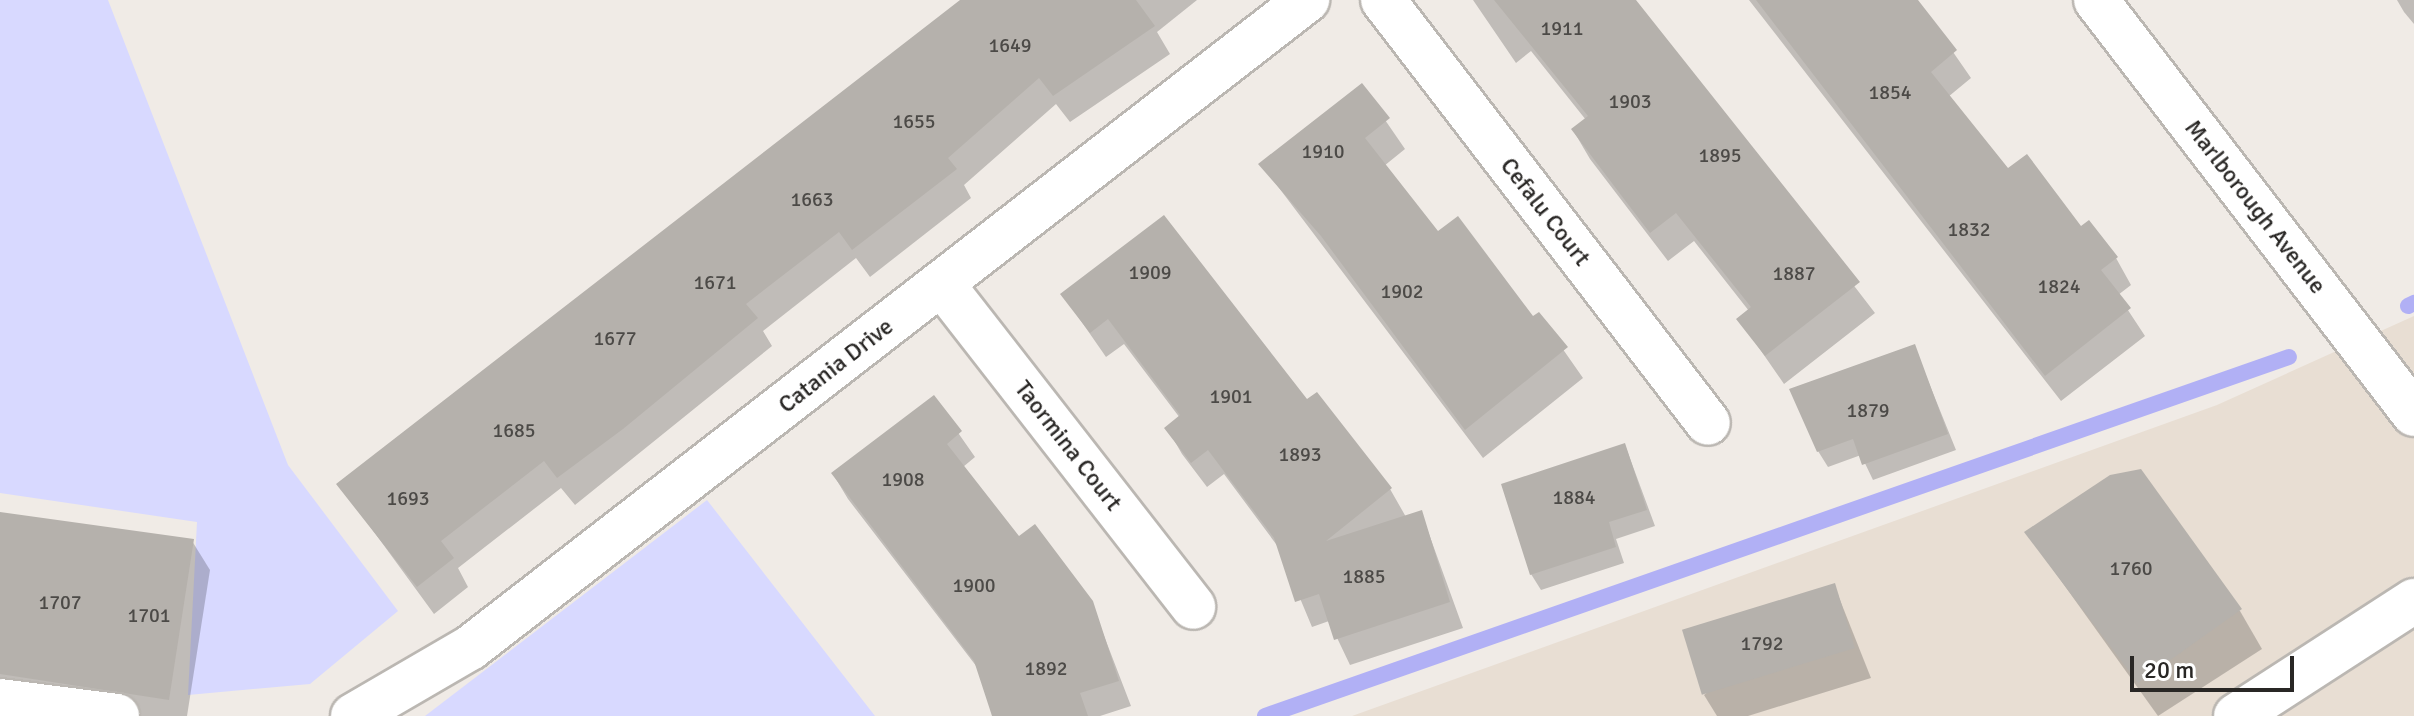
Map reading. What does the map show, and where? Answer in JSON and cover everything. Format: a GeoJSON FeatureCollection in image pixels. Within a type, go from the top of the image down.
{"type":"FeatureCollection","features":[{"type":"Feature","properties":{"kind":"street","name":"Catania Drive"},"geometry":{"type":"LineString","coordinates":[[353,716],[470,648],[1307,0]]}},
{"type":"Feature","properties":{"kind":"street","name":"Cefalu Court"},"geometry":{"type":"LineString","coordinates":[[1383,0],[1708,423]]}},
{"type":"Feature","properties":{"kind":"street","name":"Marlborough Avenue"},"geometry":{"type":"LineString","coordinates":[[2096,0],[2414,414]]}},
{"type":"Feature","properties":{"kind":"street","name":"Taormina Court"},"geometry":{"type":"LineString","coordinates":[[942,284],[1193,607]]}},
{"type":"Feature","properties":{"kind":"street"},"geometry":{"type":"LineString","coordinates":[[2236,716],[2414,601]]}},
{"type":"Feature","properties":{"kind":"street"},"geometry":{"type":"LineString","coordinates":[[0,701],[117,716]]}},
{"type":"Feature","properties":{"kind":"shaded area"},"geometry":{"type":"Polygon","coordinates":[[[0,0],[108,0],[288,465],[398,611],[310,684],[188,695],[197,522],[0,493],[0,0]]]}},
{"type":"Feature","properties":{"kind":"shaded area"},"geometry":{"type":"Polygon","coordinates":[[[2414,316],[2414,716],[1352,716],[2217,405],[2414,316]]]}},
{"type":"Feature","properties":{"kind":"shaded area"},"geometry":{"type":"Polygon","coordinates":[[[707,500],[875,716],[425,716],[707,500]]]}},
{"type":"Feature","properties":{"kind":"building"},"geometry":{"type":"Polygon","coordinates":[[[960,0],[1136,0],[1155,26],[1053,96],[1039,78],[948,158],[957,169],[852,250],[839,232],[746,304],[758,318],[623,429],[557,478],[544,461],[441,541],[454,558],[417,587],[336,484],[960,0]]]}},
{"type":"Feature","properties":{"kind":"building"},"geometry":{"type":"Polygon","coordinates":[[[1494,0],[1636,0],[1860,282],[1765,356],[1736,319],[1751,307],[1676,213],[1650,233],[1571,129],[1588,116],[1494,0]]]}},
{"type":"Feature","properties":{"kind":"building"},"geometry":{"type":"Polygon","coordinates":[[[1756,0],[1918,0],[1957,50],[1931,72],[2008,168],[2027,154],[2081,226],[2089,220],[2118,257],[2101,270],[2131,308],[2045,376],[1756,0]]]}},
{"type":"Feature","properties":{"kind":"building"},"geometry":{"type":"Polygon","coordinates":[[[1362,83],[1390,118],[1365,138],[1438,231],[1458,216],[1533,316],[1539,312],[1568,347],[1465,430],[1321,236],[1258,164],[1362,83]]]}},
{"type":"Feature","properties":{"kind":"building"},"geometry":{"type":"Polygon","coordinates":[[[1164,215],[1307,399],[1317,392],[1392,488],[1326,541],[1422,510],[1450,602],[1334,640],[1319,594],[1295,602],[1274,538],[1208,450],[1191,463],[1164,428],[1180,415],[1108,319],[1090,333],[1060,294],[1164,215]]]}},
{"type":"Feature","properties":{"kind":"building"},"geometry":{"type":"Polygon","coordinates":[[[1915,344],[1948,434],[1862,465],[1853,439],[1817,452],[1789,389],[1915,344]]]}},
{"type":"Feature","properties":{"kind":"building"},"geometry":{"type":"Polygon","coordinates":[[[934,395],[962,431],[947,444],[1019,536],[1035,524],[1093,601],[1119,681],[1080,693],[1088,716],[992,716],[974,661],[831,473],[934,395]]]}},
{"type":"Feature","properties":{"kind":"building"},"geometry":{"type":"Polygon","coordinates":[[[1625,443],[1647,510],[1609,522],[1616,547],[1530,575],[1501,484],[1625,443]]]}},
{"type":"Feature","properties":{"kind":"building"},"geometry":{"type":"Polygon","coordinates":[[[2141,469],[2242,609],[2138,683],[2024,532],[2110,475],[2141,469]]]}},
{"type":"Feature","properties":{"kind":"building"},"geometry":{"type":"Polygon","coordinates":[[[0,512],[194,539],[169,700],[0,674],[0,512]]]}},
{"type":"Feature","properties":{"kind":"building"},"geometry":{"type":"Polygon","coordinates":[[[1835,583],[1855,648],[1702,695],[1682,630],[1835,583]]]}},
{"type":"Feature","properties":{"kind":"waterway"},"geometry":{"type":"LineString","coordinates":[[2408,306],[2414,303]]}},
{"type":"Feature","properties":{"kind":"waterway"},"geometry":{"type":"LineString","coordinates":[[1265,716],[2289,357]]}}]}
